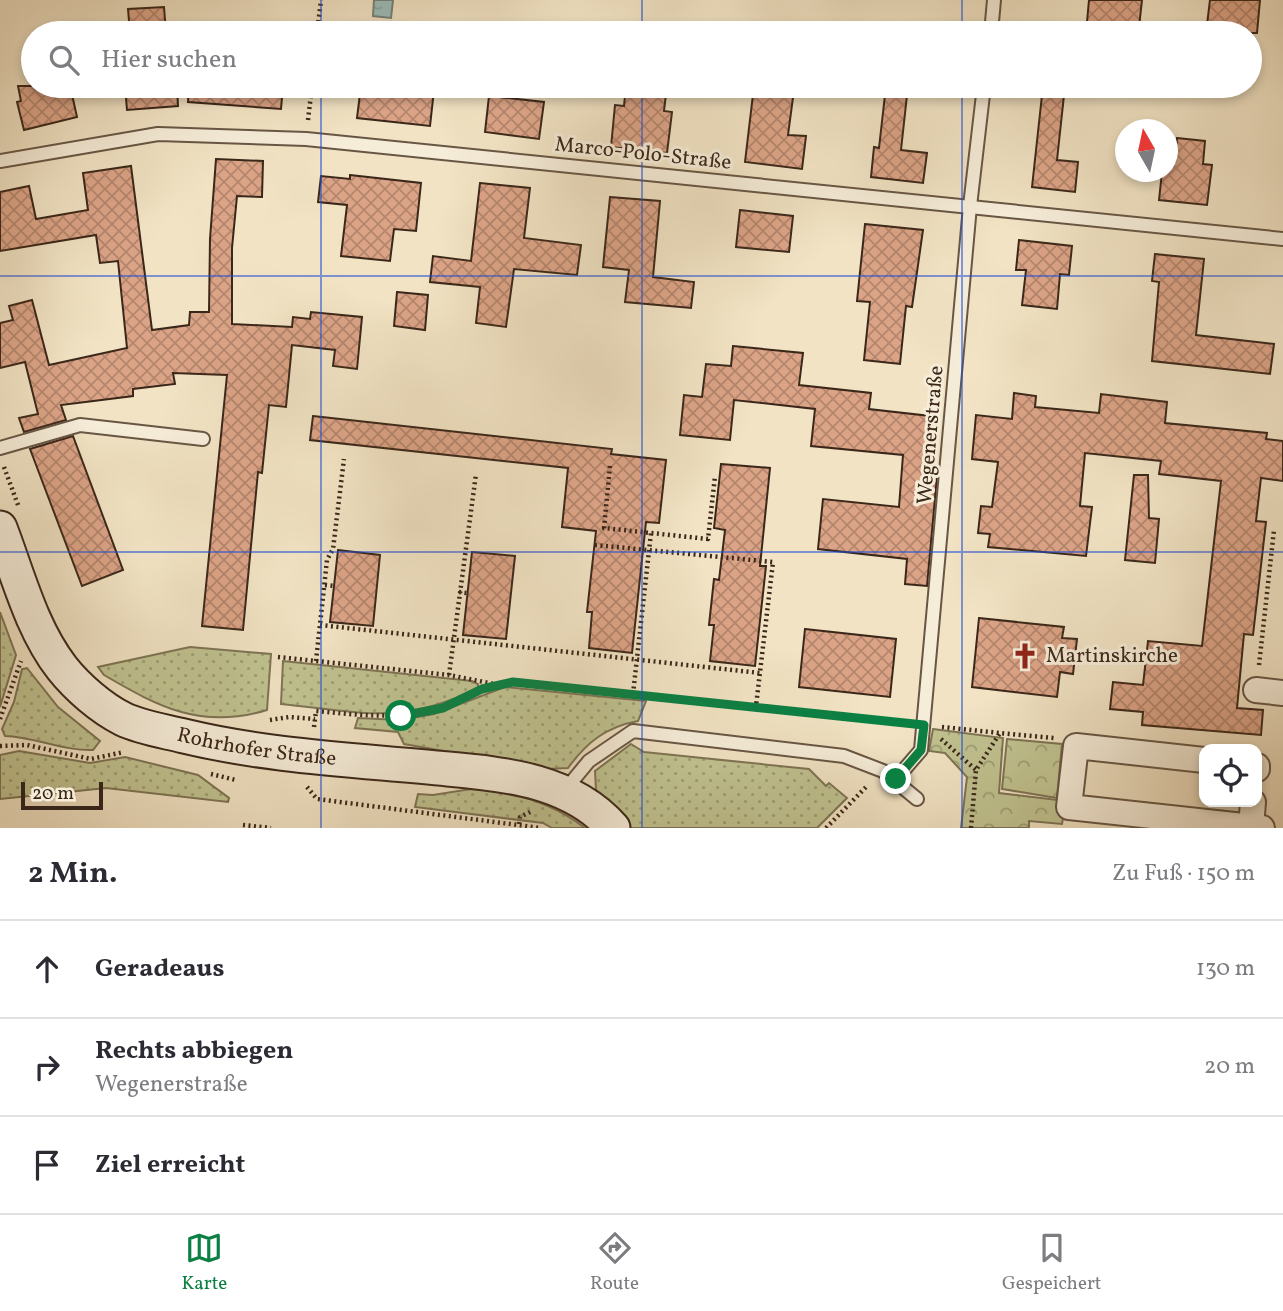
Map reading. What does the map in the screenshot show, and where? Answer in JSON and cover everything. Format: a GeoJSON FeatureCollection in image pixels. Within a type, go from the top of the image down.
{"type":"FeatureCollection","features":[{"type":"Feature","properties":{"kind":"main road","name":"Rohrhofer Straße"},"geometry":{"type":"LineString","coordinates":[[11,523],[44,642],[64,670],[91,697],[122,719],[220,745],[269,753],[519,776],[562,793],[601,814],[613,828]]}},
{"type":"Feature","properties":{"kind":"street"},"geometry":{"type":"LineString","coordinates":[[1256,690],[1283,693]]}},
{"type":"Feature","properties":{"kind":"street"},"geometry":{"type":"LineString","coordinates":[[1199,759],[1076,746],[1069,807],[1256,827],[1254,807]]}},
{"type":"Feature","properties":{"kind":"lane"},"geometry":{"type":"LineString","coordinates":[[991,21],[994,0]]}},
{"type":"Feature","properties":{"kind":"lane","name":"Wegenerstraße"},"geometry":{"type":"LineString","coordinates":[[896,779],[921,750],[970,206],[983,98]]}},
{"type":"Feature","properties":{"kind":"lane","name":"Marco-Polo-Straße"},"geometry":{"type":"LineString","coordinates":[[0,161],[158,134],[306,139],[1283,239]]}},
{"type":"Feature","properties":{"kind":"lane"},"geometry":{"type":"LineString","coordinates":[[0,448],[80,425],[203,439]]}},
{"type":"Feature","properties":{"kind":"lane"},"geometry":{"type":"LineString","coordinates":[[562,793],[589,761],[633,731],[844,756],[883,771],[917,799]]}},
{"type":"Feature","properties":{"kind":"path"},"geometry":{"type":"LineString","coordinates":[[318,21],[321,0]]}},
{"type":"Feature","properties":{"kind":"path"},"geometry":{"type":"LineString","coordinates":[[306,139],[311,98]]}},
{"type":"Feature","properties":{"kind":"path"},"geometry":{"type":"LineString","coordinates":[[0,454],[11,523]]}},
{"type":"Feature","properties":{"kind":"path"},"geometry":{"type":"LineString","coordinates":[[316,661],[327,560],[333,549],[344,459]]}},
{"type":"Feature","properties":{"kind":"path"},"geometry":{"type":"LineString","coordinates":[[610,466],[605,488],[604,528],[708,539],[715,476]]}},
{"type":"Feature","properties":{"kind":"path"},"geometry":{"type":"LineString","coordinates":[[449,675],[476,474]]}},
{"type":"Feature","properties":{"kind":"path"},"geometry":{"type":"LineString","coordinates":[[1256,690],[1274,530]]}},
{"type":"Feature","properties":{"kind":"path"},"geometry":{"type":"LineString","coordinates":[[634,694],[641,604],[651,533]]}},
{"type":"Feature","properties":{"kind":"path"},"geometry":{"type":"LineString","coordinates":[[595,545],[773,562],[763,617],[756,706]]}},
{"type":"Feature","properties":{"kind":"path"},"geometry":{"type":"LineString","coordinates":[[325,586],[334,586]]}},
{"type":"Feature","properties":{"kind":"path"},"geometry":{"type":"LineString","coordinates":[[459,592],[467,593]]}},
{"type":"Feature","properties":{"kind":"path"},"geometry":{"type":"LineString","coordinates":[[320,625],[760,673]]}},
{"type":"Feature","properties":{"kind":"path"},"geometry":{"type":"LineString","coordinates":[[0,719],[23,653]]}},
{"type":"Feature","properties":{"kind":"path"},"geometry":{"type":"LineString","coordinates":[[278,657],[449,675],[483,680],[495,685]]}},
{"type":"Feature","properties":{"kind":"path"},"geometry":{"type":"LineString","coordinates":[[261,721],[289,717],[315,719],[316,711],[401,716],[443,708],[495,685],[513,682],[1059,738],[1076,746]]}},
{"type":"Feature","properties":{"kind":"path"},"geometry":{"type":"LineString","coordinates":[[924,725],[976,770]]}},
{"type":"Feature","properties":{"kind":"path"},"geometry":{"type":"LineString","coordinates":[[971,828],[976,770],[1000,733]]}},
{"type":"Feature","properties":{"kind":"path"},"geometry":{"type":"LineString","coordinates":[[0,746],[27,745],[91,759],[135,749]]}},
{"type":"Feature","properties":{"kind":"path"},"geometry":{"type":"LineString","coordinates":[[826,828],[883,771]]}},
{"type":"Feature","properties":{"kind":"path"},"geometry":{"type":"LineString","coordinates":[[307,787],[317,799],[541,828]]}},
{"type":"Feature","properties":{"kind":"path"},"geometry":{"type":"LineString","coordinates":[[243,825],[271,828]]}},
{"type":"Feature","properties":{"kind":"green space"},"geometry":{"type":"Polygon","coordinates":[[[0,612],[16,655],[0,707],[0,612]]]}},
{"type":"Feature","properties":{"kind":"green space"},"geometry":{"type":"Polygon","coordinates":[[[190,647],[271,654],[267,710],[243,716],[221,717],[181,712],[124,687],[104,675],[98,667],[190,647]]]}},
{"type":"Feature","properties":{"kind":"green space"},"geometry":{"type":"Polygon","coordinates":[[[283,661],[472,681],[478,684],[478,688],[427,708],[404,712],[359,712],[281,704],[283,661]]]}},
{"type":"Feature","properties":{"kind":"green space"},"geometry":{"type":"Polygon","coordinates":[[[27,668],[58,707],[100,741],[93,750],[5,736],[2,729],[14,702],[22,669],[27,668]]]}},
{"type":"Feature","properties":{"kind":"green space"},"geometry":{"type":"Polygon","coordinates":[[[505,687],[646,701],[638,721],[616,727],[598,737],[568,768],[547,769],[404,744],[398,732],[355,728],[358,718],[400,720],[434,714],[505,687]]]}},
{"type":"Feature","properties":{"kind":"green space"},"geometry":{"type":"Polygon","coordinates":[[[933,729],[1003,738],[999,793],[1066,801],[1062,824],[1029,821],[1029,828],[961,828],[967,777],[945,753],[929,751],[933,729]]]}},
{"type":"Feature","properties":{"kind":"green space"},"geometry":{"type":"Polygon","coordinates":[[[1007,739],[1062,744],[1057,798],[1002,789],[1007,739]]]}},
{"type":"Feature","properties":{"kind":"green space"},"geometry":{"type":"Polygon","coordinates":[[[631,744],[644,752],[809,769],[826,786],[829,783],[847,798],[817,828],[631,828],[596,790],[595,771],[631,744]]]}},
{"type":"Feature","properties":{"kind":"green space"},"geometry":{"type":"Polygon","coordinates":[[[19,751],[90,763],[125,757],[198,775],[229,798],[228,802],[106,788],[0,799],[0,755],[19,751]]]}},
{"type":"Feature","properties":{"kind":"green space"},"geometry":{"type":"Polygon","coordinates":[[[471,789],[517,795],[559,811],[585,828],[552,828],[543,823],[415,807],[418,794],[433,795],[471,789]]]}},
{"type":"Feature","properties":{"kind":"water"},"geometry":{"type":"Polygon","coordinates":[[[374,0],[393,0],[391,18],[373,16],[374,0]]]}},
{"type":"Feature","properties":{"kind":"building"},"geometry":{"type":"Polygon","coordinates":[[[1089,0],[1142,0],[1140,21],[1087,21],[1089,0]]]}},
{"type":"Feature","properties":{"kind":"building"},"geometry":{"type":"Polygon","coordinates":[[[1210,0],[1260,0],[1258,21],[1207,21],[1210,0]]]}},
{"type":"Feature","properties":{"kind":"building"},"geometry":{"type":"Polygon","coordinates":[[[164,7],[165,21],[129,21],[128,9],[164,7]]]}},
{"type":"Feature","properties":{"kind":"building"},"geometry":{"type":"Polygon","coordinates":[[[18,86],[21,86],[21,98],[73,98],[77,117],[24,130],[17,102],[21,101],[18,86]]]}},
{"type":"Feature","properties":{"kind":"building"},"geometry":{"type":"Polygon","coordinates":[[[126,98],[178,98],[178,106],[127,110],[126,98]]]}},
{"type":"Feature","properties":{"kind":"building"},"geometry":{"type":"Polygon","coordinates":[[[188,98],[282,98],[281,109],[188,102],[188,98]]]}},
{"type":"Feature","properties":{"kind":"building"},"geometry":{"type":"Polygon","coordinates":[[[360,98],[433,98],[430,126],[357,118],[360,98]]]}},
{"type":"Feature","properties":{"kind":"building"},"geometry":{"type":"Polygon","coordinates":[[[489,98],[544,102],[539,139],[485,132],[489,98]]]}},
{"type":"Feature","properties":{"kind":"building"},"geometry":{"type":"Polygon","coordinates":[[[625,98],[666,98],[664,111],[672,112],[667,153],[611,147],[615,105],[624,106],[625,98]]]}},
{"type":"Feature","properties":{"kind":"building"},"geometry":{"type":"Polygon","coordinates":[[[753,98],[793,98],[788,135],[806,136],[802,169],[745,162],[753,98]]]}},
{"type":"Feature","properties":{"kind":"building"},"geometry":{"type":"Polygon","coordinates":[[[885,98],[907,98],[901,150],[927,153],[923,183],[871,177],[874,147],[879,148],[885,98]]]}},
{"type":"Feature","properties":{"kind":"building"},"geometry":{"type":"Polygon","coordinates":[[[1042,98],[1064,98],[1057,160],[1078,162],[1075,192],[1032,187],[1042,98]]]}},
{"type":"Feature","properties":{"kind":"building"},"geometry":{"type":"Polygon","coordinates":[[[1178,138],[1205,141],[1203,164],[1212,165],[1207,205],[1159,200],[1161,182],[1178,182],[1178,138]]]}},
{"type":"Feature","properties":{"kind":"building"},"geometry":{"type":"Polygon","coordinates":[[[216,159],[263,161],[262,197],[237,196],[232,248],[232,324],[292,327],[293,317],[310,319],[311,312],[362,317],[357,369],[333,366],[335,350],[292,345],[286,407],[269,405],[262,473],[258,472],[243,630],[202,626],[227,375],[173,373],[175,384],[133,389],[133,396],[61,405],[66,420],[24,432],[19,418],[38,414],[25,362],[0,368],[0,323],[13,320],[9,306],[32,300],[49,365],[127,348],[118,261],[100,263],[96,235],[0,251],[0,192],[29,186],[36,219],[88,210],[83,173],[131,166],[152,330],[189,325],[190,312],[209,312],[210,239],[216,159]]]}},
{"type":"Feature","properties":{"kind":"building"},"geometry":{"type":"Polygon","coordinates":[[[350,175],[421,183],[416,231],[394,229],[390,261],[341,256],[347,205],[318,202],[321,176],[350,179],[350,175]]]}},
{"type":"Feature","properties":{"kind":"building"},"geometry":{"type":"Polygon","coordinates":[[[480,183],[530,188],[524,238],[581,245],[577,275],[514,269],[506,327],[476,323],[480,287],[430,282],[433,256],[471,261],[480,183]]]}},
{"type":"Feature","properties":{"kind":"building"},"geometry":{"type":"Polygon","coordinates":[[[610,197],[660,201],[653,277],[694,282],[691,308],[625,302],[629,270],[603,267],[610,197]]]}},
{"type":"Feature","properties":{"kind":"building"},"geometry":{"type":"Polygon","coordinates":[[[740,210],[793,216],[789,252],[736,247],[740,210]]]}},
{"type":"Feature","properties":{"kind":"building"},"geometry":{"type":"Polygon","coordinates":[[[865,224],[923,230],[912,307],[906,306],[900,364],[864,360],[870,302],[857,301],[865,224]]]}},
{"type":"Feature","properties":{"kind":"building"},"geometry":{"type":"Polygon","coordinates":[[[1019,240],[1072,246],[1069,275],[1060,274],[1057,309],[1022,305],[1026,270],[1016,270],[1019,240]]]}},
{"type":"Feature","properties":{"kind":"building"},"geometry":{"type":"Polygon","coordinates":[[[1155,254],[1204,259],[1196,335],[1274,344],[1270,374],[1152,361],[1159,282],[1152,281],[1155,254]]]}},
{"type":"Feature","properties":{"kind":"building"},"geometry":{"type":"Polygon","coordinates":[[[397,292],[428,295],[425,330],[394,326],[397,292]]]}},
{"type":"Feature","properties":{"kind":"building"},"geometry":{"type":"Polygon","coordinates":[[[733,346],[803,353],[799,385],[871,393],[869,409],[930,416],[924,474],[937,476],[927,586],[905,584],[907,559],[818,549],[823,499],[899,507],[903,455],[811,446],[815,409],[734,400],[730,440],[680,435],[684,395],[702,397],[706,364],[731,366],[733,346]]]}},
{"type":"Feature","properties":{"kind":"building"},"geometry":{"type":"Polygon","coordinates":[[[1014,393],[1036,396],[1035,407],[1099,413],[1101,394],[1167,402],[1165,423],[1267,433],[1266,439],[1283,441],[1283,481],[1261,478],[1256,521],[1266,522],[1253,635],[1244,634],[1237,708],[1263,710],[1261,735],[1142,725],[1143,712],[1110,709],[1113,682],[1143,685],[1148,641],[1202,646],[1221,481],[1159,474],[1161,461],[1085,453],[1080,506],[1092,507],[1086,556],[988,547],[990,534],[978,533],[981,506],[992,507],[998,462],[972,459],[976,415],[1012,419],[1014,393]]]}},
{"type":"Feature","properties":{"kind":"building"},"geometry":{"type":"Polygon","coordinates":[[[313,416],[612,449],[611,454],[666,460],[659,523],[646,522],[632,653],[589,648],[592,612],[587,612],[596,531],[562,527],[568,468],[310,440],[313,416]]]}},
{"type":"Feature","properties":{"kind":"building"},"geometry":{"type":"Polygon","coordinates":[[[73,436],[123,570],[82,586],[30,449],[73,436]]]}},
{"type":"Feature","properties":{"kind":"building"},"geometry":{"type":"Polygon","coordinates":[[[721,464],[770,468],[760,566],[766,566],[755,666],[710,661],[714,625],[709,625],[714,579],[719,580],[725,530],[714,528],[721,464]]]}},
{"type":"Feature","properties":{"kind":"building"},"geometry":{"type":"Polygon","coordinates":[[[1134,475],[1148,475],[1149,518],[1159,519],[1155,563],[1125,560],[1134,475]]]}},
{"type":"Feature","properties":{"kind":"building"},"geometry":{"type":"Polygon","coordinates":[[[338,550],[380,555],[373,626],[330,622],[338,550]]]}},
{"type":"Feature","properties":{"kind":"building"},"geometry":{"type":"Polygon","coordinates":[[[472,552],[515,556],[506,639],[463,635],[472,552]]]}},
{"type":"Feature","properties":{"kind":"building","name":"Martinskirche"},"geometry":{"type":"Polygon","coordinates":[[[979,618],[1064,627],[1062,638],[1077,639],[1073,674],[1060,672],[1057,697],[972,687],[979,618]]]}},
{"type":"Feature","properties":{"kind":"building"},"geometry":{"type":"Polygon","coordinates":[[[805,629],[896,639],[890,697],[799,687],[805,629]]]}},
{"type":"Feature","properties":{"kind":"place","name":"Martinskirche"},"geometry":{"type":"Point","coordinates":[1025,656]}},
{"type":"Feature","properties":{"kind":"route"},"geometry":{"type":"LineString","coordinates":[[401,716],[443,708],[482,689],[513,682],[924,725],[921,750],[896,779]]}}]}
